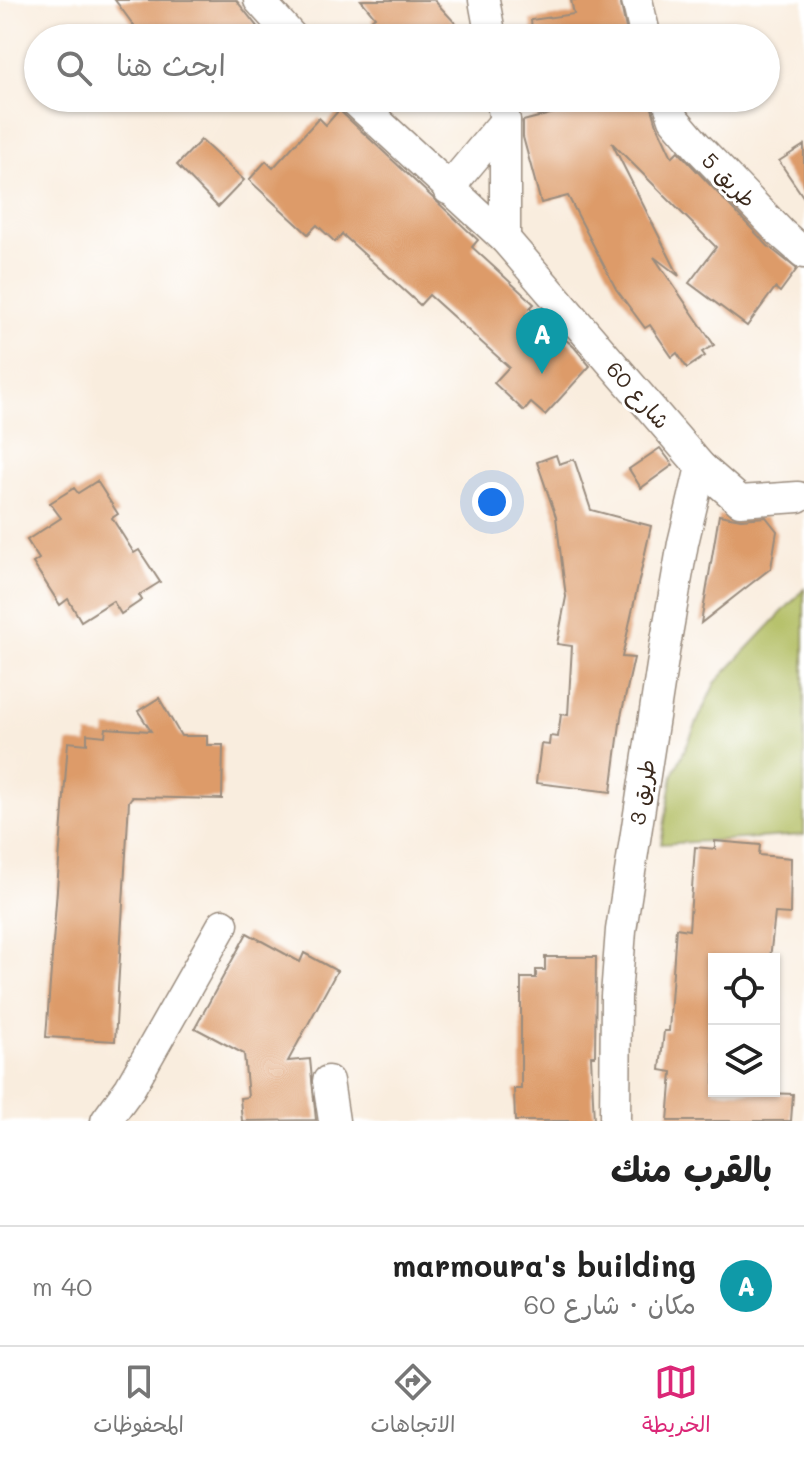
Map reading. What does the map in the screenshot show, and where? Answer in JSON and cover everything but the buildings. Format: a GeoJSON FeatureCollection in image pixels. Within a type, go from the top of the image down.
{"type":"FeatureCollection","features":[{"type":"Feature","properties":{"kind":"street"},"geometry":{"type":"LineString","coordinates":[[259,0],[280,24]]}},
{"type":"Feature","properties":{"kind":"street"},"geometry":{"type":"LineString","coordinates":[[484,0],[488,24]]}},
{"type":"Feature","properties":{"kind":"street"},"geometry":{"type":"LineString","coordinates":[[637,0],[643,24]]}},
{"type":"Feature","properties":{"kind":"street","name":"شارع 60"},"geometry":{"type":"LineString","coordinates":[[367,112],[505,239],[701,467],[740,501],[798,497]]}},
{"type":"Feature","properties":{"kind":"street"},"geometry":{"type":"LineString","coordinates":[[448,189],[502,112]]}},
{"type":"Feature","properties":{"kind":"street"},"geometry":{"type":"LineString","coordinates":[[503,112],[505,239]]}},
{"type":"Feature","properties":{"kind":"street","name":"طريق 5"},"geometry":{"type":"LineString","coordinates":[[672,112],[697,146],[804,253]]}},
{"type":"Feature","properties":{"kind":"street","name":"طريق 3"},"geometry":{"type":"LineString","coordinates":[[615,1121],[616,996],[621,930],[665,646],[683,543],[701,467]]}},
{"type":"Feature","properties":{"kind":"street"},"geometry":{"type":"LineString","coordinates":[[106,1121],[130,1088],[223,924]]}},
{"type":"Feature","properties":{"kind":"street"},"geometry":{"type":"LineString","coordinates":[[328,1081],[334,1121]]}},
{"type":"Feature","properties":{"kind":"green space"},"geometry":{"type":"Polygon","coordinates":[[[804,589],[804,835],[661,844],[673,775],[715,683],[804,589]]]}},
{"type":"Feature","properties":{"kind":"place","name":"marmoura's building"},"geometry":{"type":"Point","coordinates":[542,374]}}]}
